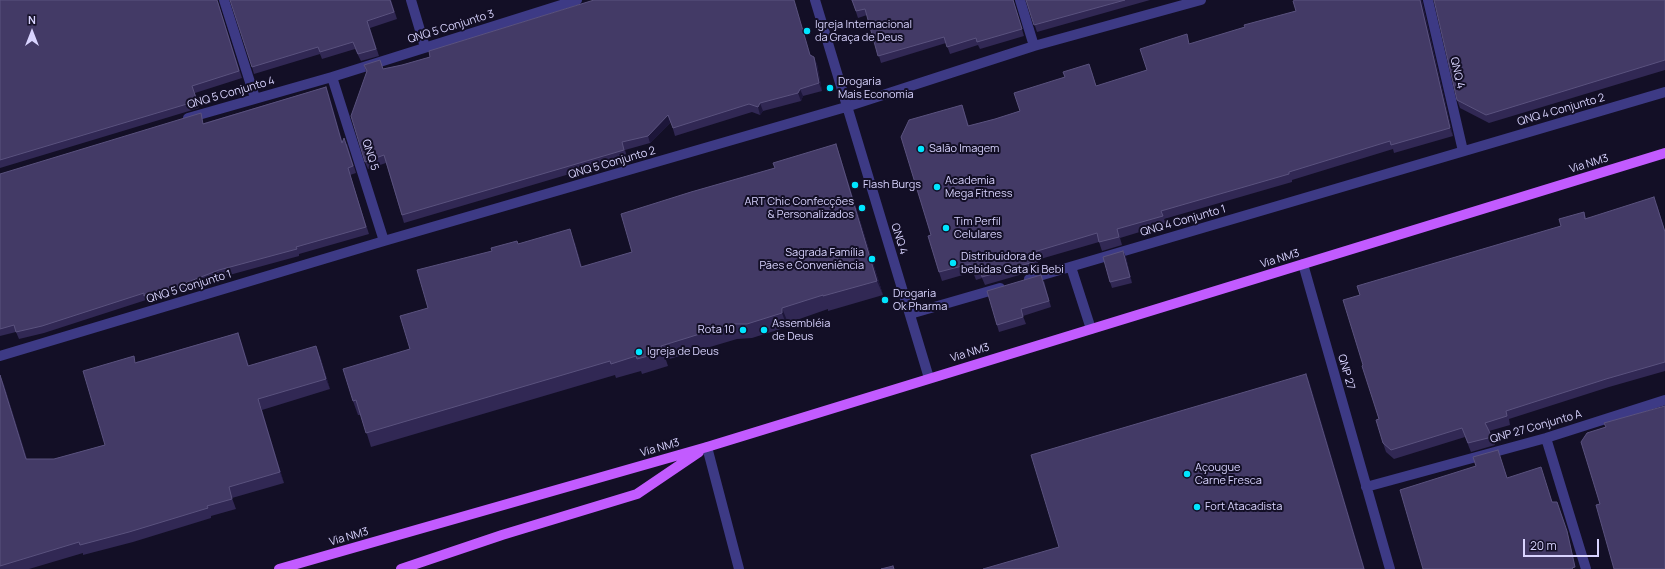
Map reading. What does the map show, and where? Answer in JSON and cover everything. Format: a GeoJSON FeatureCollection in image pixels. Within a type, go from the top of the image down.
{"type":"FeatureCollection","features":[{"type":"Feature","properties":{"kind":"main road","name":"Via NM3"},"geometry":{"type":"LineString","coordinates":[[280,569],[707,446],[1665,154]]}},
{"type":"Feature","properties":{"kind":"main road"},"geometry":{"type":"LineString","coordinates":[[401,569],[502,535],[637,494],[707,446]]}},
{"type":"Feature","properties":{"kind":"street"},"geometry":{"type":"LineString","coordinates":[[224,0],[255,98]]}},
{"type":"Feature","properties":{"kind":"street"},"geometry":{"type":"LineString","coordinates":[[411,0],[425,47]]}},
{"type":"Feature","properties":{"kind":"street","name":"QNQ 5 Conjunto 3"},"geometry":{"type":"LineString","coordinates":[[332,77],[577,0]]}},
{"type":"Feature","properties":{"kind":"street","name":"QNQ 4"},"geometry":{"type":"LineString","coordinates":[[815,0],[846,107],[929,378]]}},
{"type":"Feature","properties":{"kind":"street"},"geometry":{"type":"LineString","coordinates":[[1020,0],[1034,46]]}},
{"type":"Feature","properties":{"kind":"street"},"geometry":{"type":"LineString","coordinates":[[846,107],[1034,46],[1201,0]]}},
{"type":"Feature","properties":{"kind":"street","name":"QNQ 4"},"geometry":{"type":"LineString","coordinates":[[1428,0],[1464,151]]}},
{"type":"Feature","properties":{"kind":"street","name":"QNQ 5 Conjunto 4"},"geometry":{"type":"LineString","coordinates":[[180,120],[332,77]]}},
{"type":"Feature","properties":{"kind":"street","name":"QNQ 5"},"geometry":{"type":"LineString","coordinates":[[332,77],[384,241]]}},
{"type":"Feature","properties":{"kind":"street","name":"QNQ 4 Conjunto 2"},"geometry":{"type":"LineString","coordinates":[[1464,151],[1665,92]]}},
{"type":"Feature","properties":{"kind":"street","name":"QNQ 5 Conjunto 2"},"geometry":{"type":"LineString","coordinates":[[384,241],[846,107]]}},
{"type":"Feature","properties":{"kind":"street","name":"QNQ 4 Conjunto 1"},"geometry":{"type":"LineString","coordinates":[[910,314],[1464,151]]}},
{"type":"Feature","properties":{"kind":"street","name":"QNQ 5 Conjunto 1"},"geometry":{"type":"LineString","coordinates":[[0,356],[384,241]]}},
{"type":"Feature","properties":{"kind":"street","name":"QNP 27"},"geometry":{"type":"LineString","coordinates":[[1303,264],[1390,569]]}},
{"type":"Feature","properties":{"kind":"street"},"geometry":{"type":"LineString","coordinates":[[1071,267],[1091,329]]}},
{"type":"Feature","properties":{"kind":"street","name":"QNP 27 Conjunto A"},"geometry":{"type":"LineString","coordinates":[[1366,486],[1546,438],[1665,400]]}},
{"type":"Feature","properties":{"kind":"street"},"geometry":{"type":"LineString","coordinates":[[1546,438],[1586,569]]}},
{"type":"Feature","properties":{"kind":"street"},"geometry":{"type":"LineString","coordinates":[[707,446],[739,569]]}},
{"type":"Feature","properties":{"kind":"building"},"geometry":{"type":"Polygon","coordinates":[[[0,0],[217,0],[239,71],[192,86],[197,101],[0,160],[0,0]]]}},
{"type":"Feature","properties":{"kind":"building"},"geometry":{"type":"Polygon","coordinates":[[[230,0],[390,0],[394,12],[367,21],[376,49],[358,54],[353,42],[320,52],[318,47],[252,67],[230,0]]]}},
{"type":"Feature","properties":{"kind":"building"},"geometry":{"type":"Polygon","coordinates":[[[594,0],[794,0],[810,55],[814,57],[819,83],[800,89],[798,93],[760,103],[758,107],[749,104],[673,128],[668,115],[648,136],[622,142],[624,150],[402,215],[384,155],[365,162],[351,116],[367,71],[364,65],[380,60],[383,69],[402,65],[430,57],[429,51],[594,0]]]}},
{"type":"Feature","properties":{"kind":"building"},"geometry":{"type":"Polygon","coordinates":[[[852,0],[1013,0],[1022,29],[977,42],[976,38],[947,47],[944,37],[878,56],[865,9],[856,11],[852,0]]]}},
{"type":"Feature","properties":{"kind":"building"},"geometry":{"type":"Polygon","coordinates":[[[1026,0],[1125,0],[1034,25],[1026,0]]]}},
{"type":"Feature","properties":{"kind":"building"},"geometry":{"type":"Polygon","coordinates":[[[1420,0],[1450,128],[1391,145],[1390,141],[1289,172],[1289,174],[1161,211],[1163,216],[1117,229],[1119,237],[1099,242],[1097,233],[1034,252],[1037,261],[982,277],[980,269],[973,271],[970,264],[939,272],[928,236],[931,235],[901,137],[909,120],[962,105],[968,126],[995,119],[1020,111],[1014,93],[1065,77],[1063,72],[1089,64],[1096,86],[1147,70],[1140,49],[1187,34],[1189,44],[1245,27],[1244,25],[1296,11],[1293,1],[1420,0]]]}},
{"type":"Feature","properties":{"kind":"building"},"geometry":{"type":"Polygon","coordinates":[[[1434,0],[1665,0],[1665,60],[1486,115],[1457,100],[1434,0]]]}},
{"type":"Feature","properties":{"kind":"building"},"geometry":{"type":"Polygon","coordinates":[[[326,87],[342,143],[344,138],[353,166],[348,168],[366,227],[296,247],[297,249],[219,270],[170,289],[144,296],[144,293],[42,326],[16,332],[14,325],[0,329],[0,174],[201,113],[203,124],[326,87]]]}},
{"type":"Feature","properties":{"kind":"building"},"geometry":{"type":"Polygon","coordinates":[[[836,144],[877,281],[823,295],[782,308],[782,313],[747,324],[732,324],[661,346],[663,352],[637,359],[636,356],[611,364],[610,361],[366,433],[356,400],[353,401],[343,369],[410,349],[400,316],[428,308],[417,270],[492,251],[491,248],[517,241],[518,244],[570,229],[581,267],[632,252],[621,214],[775,168],[773,163],[836,144]]]}},
{"type":"Feature","properties":{"kind":"building"},"geometry":{"type":"Polygon","coordinates":[[[1654,197],[1665,232],[1665,362],[1506,411],[1507,416],[1485,423],[1492,437],[1468,443],[1462,428],[1391,450],[1383,443],[1376,420],[1379,419],[1343,300],[1360,295],[1357,286],[1561,226],[1559,219],[1584,212],[1585,219],[1654,197]]]}},
{"type":"Feature","properties":{"kind":"building"},"geometry":{"type":"Polygon","coordinates":[[[1123,251],[1130,277],[1110,282],[1103,257],[1123,251]]]}},
{"type":"Feature","properties":{"kind":"building"},"geometry":{"type":"Polygon","coordinates":[[[1041,275],[1049,301],[1021,309],[1023,317],[997,325],[987,291],[1041,275]]]}},
{"type":"Feature","properties":{"kind":"building"},"geometry":{"type":"Polygon","coordinates":[[[238,333],[248,366],[316,346],[326,379],[258,399],[280,472],[229,487],[232,499],[207,506],[208,508],[80,545],[79,542],[0,566],[0,375],[26,459],[54,459],[105,445],[83,371],[134,356],[135,363],[238,333]]]}},
{"type":"Feature","properties":{"kind":"building","name":"Fort Atacadista"},"geometry":{"type":"Polygon","coordinates":[[[1306,374],[1364,569],[983,569],[1059,547],[1031,455],[1306,374]]]}},
{"type":"Feature","properties":{"kind":"building"},"geometry":{"type":"Polygon","coordinates":[[[1665,406],[1665,569],[1614,569],[1596,505],[1600,504],[1581,442],[1587,433],[1606,427],[1604,423],[1665,406]]]}},
{"type":"Feature","properties":{"kind":"building"},"geometry":{"type":"Polygon","coordinates":[[[1498,450],[1507,478],[1541,467],[1552,502],[1557,502],[1567,531],[1575,567],[1572,568],[1573,569],[1423,569],[1400,490],[1476,466],[1473,457],[1498,450]]]}},
{"type":"Feature","properties":{"kind":"building"},"geometry":{"type":"Polygon","coordinates":[[[893,566],[894,569],[881,569],[893,566]]]}},
{"type":"Feature","properties":{"kind":"place","name":"Igreja Internacional da Graça de Deus"},"geometry":{"type":"Point","coordinates":[807,31]}},
{"type":"Feature","properties":{"kind":"place","name":"Drogaria Mais Economia"},"geometry":{"type":"Point","coordinates":[830,88]}},
{"type":"Feature","properties":{"kind":"place","name":"Salão Imagem"},"geometry":{"type":"Point","coordinates":[921,149]}},
{"type":"Feature","properties":{"kind":"place","name":"Flash Burgs"},"geometry":{"type":"Point","coordinates":[855,185]}},
{"type":"Feature","properties":{"kind":"place","name":"Academia Mega Fitness"},"geometry":{"type":"Point","coordinates":[937,187]}},
{"type":"Feature","properties":{"kind":"place","name":"ART Chic Confecções & Personalizados"},"geometry":{"type":"Point","coordinates":[862,208]}},
{"type":"Feature","properties":{"kind":"place","name":"Tim Perfil Celulares"},"geometry":{"type":"Point","coordinates":[946,228]}},
{"type":"Feature","properties":{"kind":"place","name":"Sagrada Família Pães e Conveniência"},"geometry":{"type":"Point","coordinates":[872,259]}},
{"type":"Feature","properties":{"kind":"place","name":"Distribuidora de bebidas Gata Ki Bebi"},"geometry":{"type":"Point","coordinates":[953,263]}},
{"type":"Feature","properties":{"kind":"place","name":"Drogaria Ok Pharma"},"geometry":{"type":"Point","coordinates":[885,300]}},
{"type":"Feature","properties":{"kind":"place","name":"Rota 10"},"geometry":{"type":"Point","coordinates":[743,330]}},
{"type":"Feature","properties":{"kind":"place","name":"Assembléia de Deus"},"geometry":{"type":"Point","coordinates":[764,330]}},
{"type":"Feature","properties":{"kind":"place","name":"Igreja de Deus"},"geometry":{"type":"Point","coordinates":[639,352]}},
{"type":"Feature","properties":{"kind":"place","name":"Açougue Carne Fresca"},"geometry":{"type":"Point","coordinates":[1187,474]}},
{"type":"Feature","properties":{"kind":"place","name":"Fort Atacadista"},"geometry":{"type":"Point","coordinates":[1197,507]}}]}
